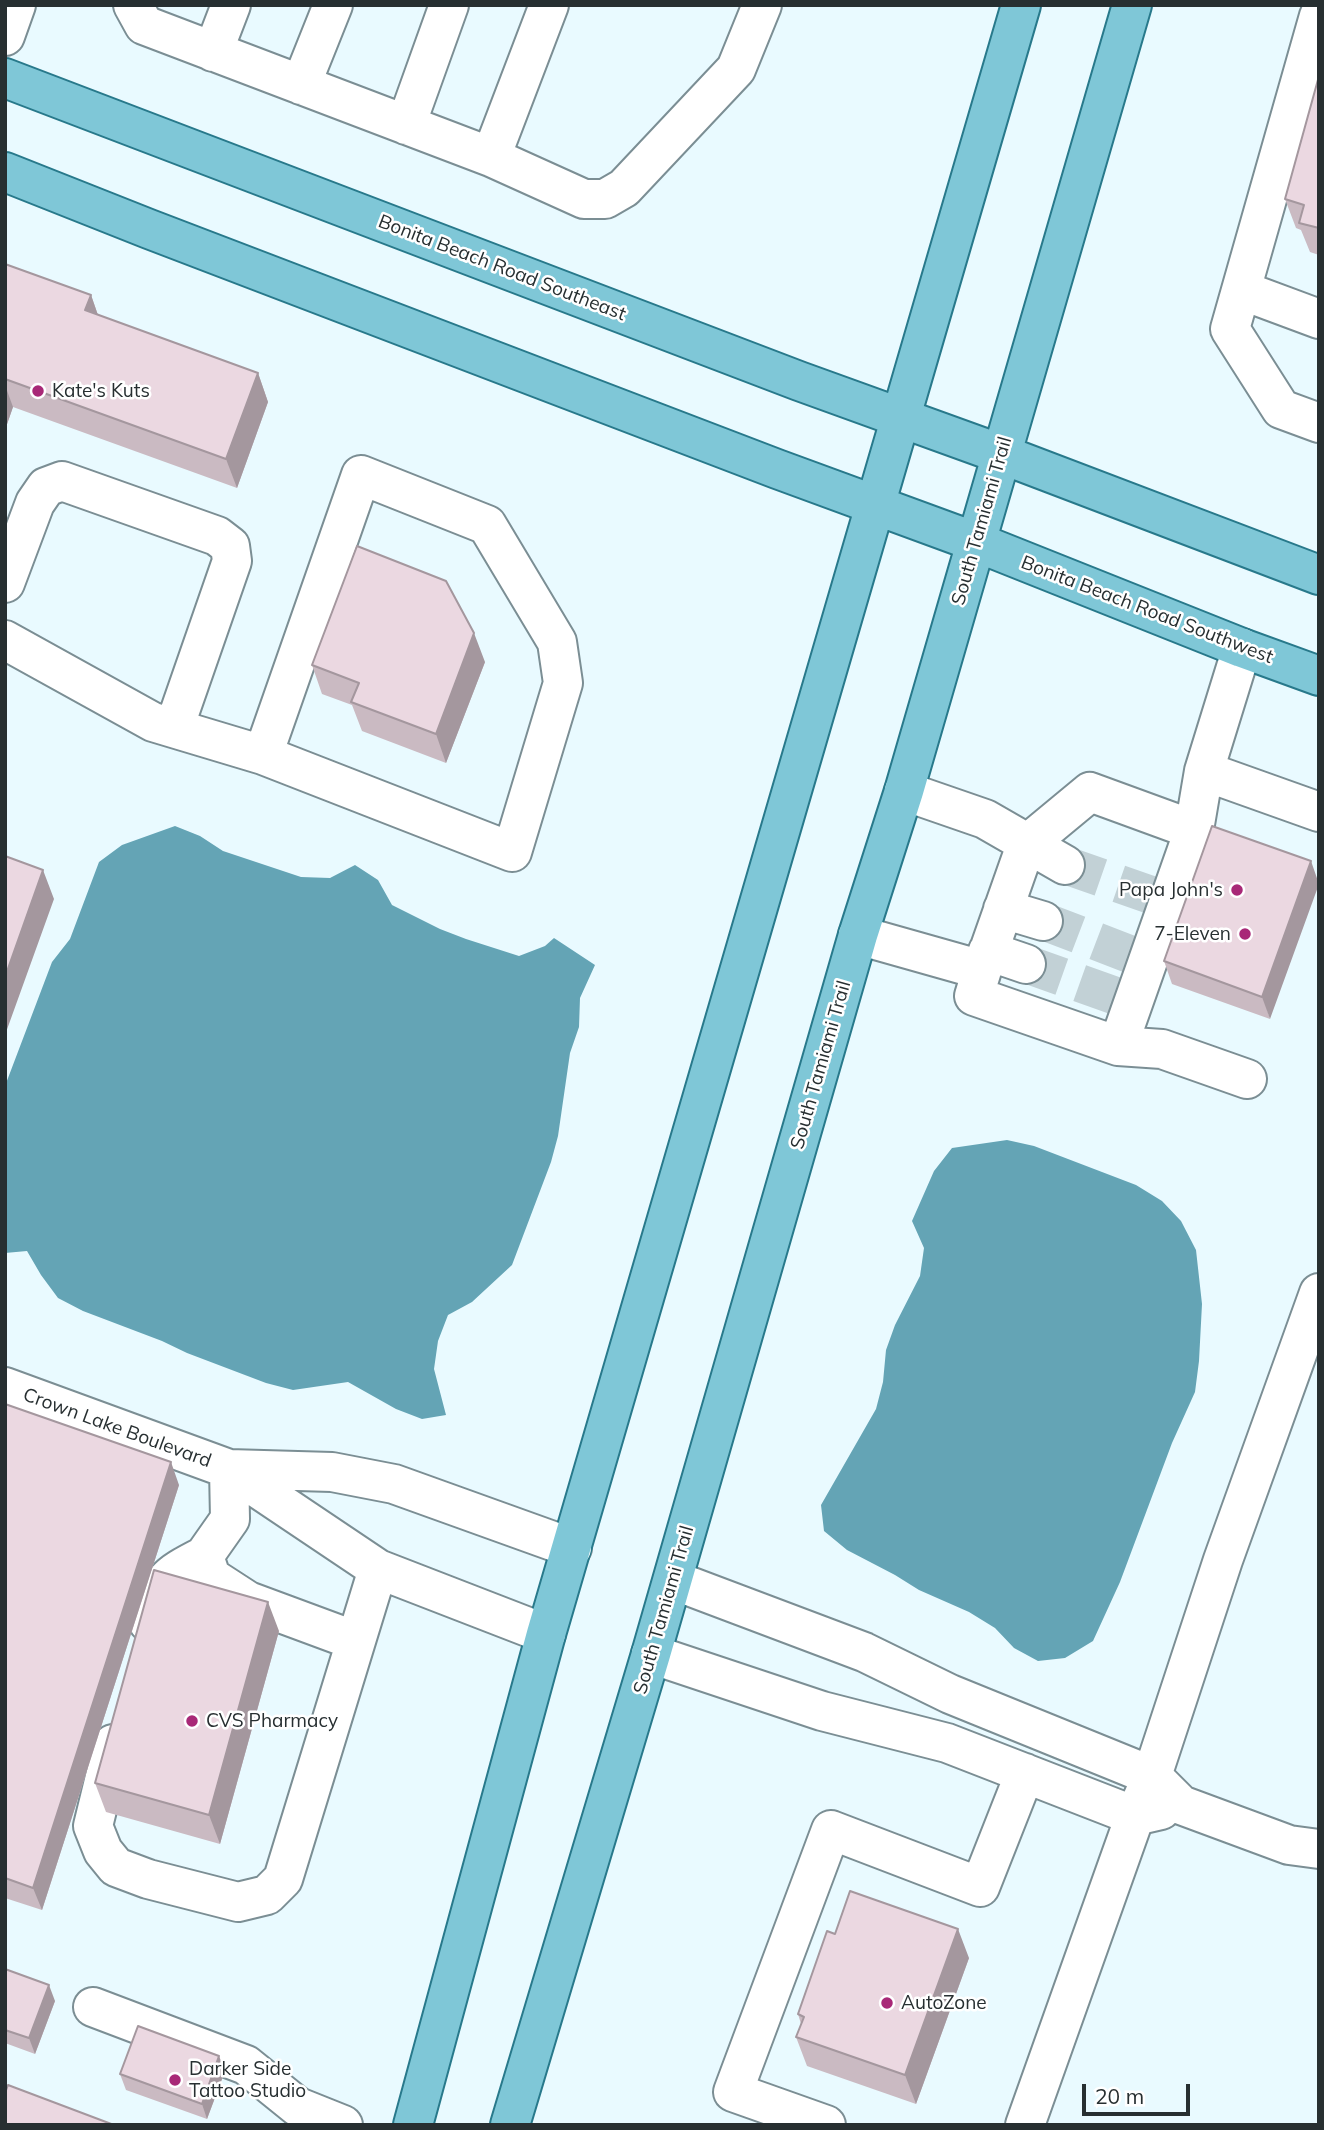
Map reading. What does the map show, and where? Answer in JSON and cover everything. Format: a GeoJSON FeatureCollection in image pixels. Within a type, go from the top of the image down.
{"type":"FeatureCollection","features":[{"type":"Feature","properties":{"kind":"main road"},"geometry":{"type":"LineString","coordinates":[[413,2125],[546,1634],[1020,5]]}},
{"type":"Feature","properties":{"kind":"main road","name":"South Tamiami Trail"},"geometry":{"type":"LineString","coordinates":[[510,2125],[673,1580],[858,936],[904,791],[1132,5]]}},
{"type":"Feature","properties":{"kind":"main road","name":"Bonita Beach Road Southeast"},"geometry":{"type":"LineString","coordinates":[[5,78],[899,419],[1001,454]]}},
{"type":"Feature","properties":{"kind":"main road"},"geometry":{"type":"LineString","coordinates":[[5,172],[875,506],[976,542]]}},
{"type":"Feature","properties":{"kind":"main road"},"geometry":{"type":"LineString","coordinates":[[1001,454],[1319,575]]}},
{"type":"Feature","properties":{"kind":"main road","name":"Bonita Beach Road Southwest"},"geometry":{"type":"LineString","coordinates":[[976,542],[1319,676]]}},
{"type":"Feature","properties":{"kind":"street"},"geometry":{"type":"LineString","coordinates":[[5,36],[16,5]]}},
{"type":"Feature","properties":{"kind":"street"},"geometry":{"type":"LineString","coordinates":[[133,5],[144,25],[491,157],[584,199],[604,199],[624,188],[736,69],[762,5]]}},
{"type":"Feature","properties":{"kind":"street"},"geometry":{"type":"LineString","coordinates":[[213,52],[232,5]]}},
{"type":"Feature","properties":{"kind":"street"},"geometry":{"type":"LineString","coordinates":[[301,85],[333,5]]}},
{"type":"Feature","properties":{"kind":"street"},"geometry":{"type":"LineString","coordinates":[[406,125],[449,5]]}},
{"type":"Feature","properties":{"kind":"street"},"geometry":{"type":"LineString","coordinates":[[491,157],[549,5]]}},
{"type":"Feature","properties":{"kind":"street"},"geometry":{"type":"LineString","coordinates":[[1319,16],[1230,330],[1281,409],[1319,423]]}},
{"type":"Feature","properties":{"kind":"street"},"geometry":{"type":"LineString","coordinates":[[1241,290],[1319,319]]}},
{"type":"Feature","properties":{"kind":"street"},"geometry":{"type":"LineString","coordinates":[[5,640],[153,722],[262,755],[512,852],[563,683],[557,642],[487,525],[361,475],[262,755]]}},
{"type":"Feature","properties":{"kind":"street"},"geometry":{"type":"LineString","coordinates":[[5,583],[36,503],[46,487],[62,481],[217,536],[230,546],[232,561],[174,728]]}},
{"type":"Feature","properties":{"kind":"street"},"geometry":{"type":"LineString","coordinates":[[1118,1046],[1125,999],[1160,899],[1194,830],[1204,771],[1242,648]]}},
{"type":"Feature","properties":{"kind":"street"},"geometry":{"type":"LineString","coordinates":[[1204,771],[1319,811]]}},
{"type":"Feature","properties":{"kind":"street"},"geometry":{"type":"LineString","coordinates":[[904,791],[985,819],[1026,845],[1065,865]]}},
{"type":"Feature","properties":{"kind":"street"},"geometry":{"type":"LineString","coordinates":[[1194,830],[1090,792],[1026,845],[974,996],[1118,1046],[1162,1049],[1247,1079]]}},
{"type":"Feature","properties":{"kind":"street"},"geometry":{"type":"LineString","coordinates":[[1003,909],[1043,921]]}},
{"type":"Feature","properties":{"kind":"street"},"geometry":{"type":"LineString","coordinates":[[858,936],[985,960],[1026,964]]}},
{"type":"Feature","properties":{"kind":"street"},"geometry":{"type":"LineString","coordinates":[[1025,2125],[1135,1816],[1152,1776],[1223,1560],[1319,1293]]}},
{"type":"Feature","properties":{"kind":"street","name":"Crown Lake Boulevard"},"geometry":{"type":"LineString","coordinates":[[5,1387],[229,1469],[378,1569],[546,1634]]}},
{"type":"Feature","properties":{"kind":"street"},"geometry":{"type":"LineString","coordinates":[[140,1651],[159,1588],[174,1572],[204,1556],[230,1519],[229,1469]]}},
{"type":"Feature","properties":{"kind":"street","name":"Crown Lake Boulevard"},"geometry":{"type":"LineString","coordinates":[[229,1469],[332,1472],[394,1484],[572,1548]]}},
{"type":"Feature","properties":{"kind":"street"},"geometry":{"type":"LineString","coordinates":[[204,1556],[212,1577],[248,1601],[356,1641]]}},
{"type":"Feature","properties":{"kind":"street"},"geometry":{"type":"LineString","coordinates":[[124,1705],[93,1826],[103,1851],[116,1867],[148,1879],[238,1902],[267,1895],[283,1879],[378,1569]]}},
{"type":"Feature","properties":{"kind":"street"},"geometry":{"type":"LineString","coordinates":[[673,1580],[864,1652],[961,1699],[1152,1776],[1181,1805],[1289,1845],[1319,1849]]}},
{"type":"Feature","properties":{"kind":"street"},"geometry":{"type":"LineString","coordinates":[[651,1654],[822,1711],[947,1743],[1135,1816],[1181,1805]]}},
{"type":"Feature","properties":{"kind":"street"},"geometry":{"type":"LineString","coordinates":[[827,2125],[733,2092],[831,1830],[980,1887],[1025,1773]]}},
{"type":"Feature","properties":{"kind":"street"},"geometry":{"type":"LineString","coordinates":[[93,2007],[246,2066],[298,2107],[342,2125]]}},
{"type":"Feature","properties":{"kind":"water"},"geometry":{"type":"Polygon","coordinates":[[[175,826],[200,836],[223,851],[301,877],[330,878],[355,865],[378,880],[392,905],[440,929],[519,956],[545,946],[554,938],[595,965],[580,998],[579,1027],[570,1053],[558,1136],[551,1162],[512,1265],[472,1302],[448,1315],[438,1341],[434,1369],[446,1415],[422,1419],[396,1409],[348,1382],[293,1390],[266,1383],[83,1311],[58,1298],[27,1251],[5,1253],[5,1086],[52,962],[70,939],[99,862],[122,845],[175,826]]]}},
{"type":"Feature","properties":{"kind":"water"},"geometry":{"type":"Polygon","coordinates":[[[1007,1140],[1034,1146],[1136,1185],[1162,1201],[1181,1221],[1196,1250],[1202,1304],[1195,1392],[1172,1443],[1120,1582],[1093,1641],[1065,1658],[1038,1661],[1014,1648],[995,1628],[969,1612],[919,1590],[847,1550],[824,1531],[821,1505],[876,1409],[883,1382],[886,1350],[895,1325],[920,1276],[924,1248],[912,1221],[934,1171],[952,1148],[1007,1140]]]}},
{"type":"Feature","properties":{"kind":"building"},"geometry":{"type":"Polygon","coordinates":[[[1319,76],[1319,228],[1299,223],[1304,205],[1285,199],[1319,76]]]}},
{"type":"Feature","properties":{"kind":"building"},"geometry":{"type":"Polygon","coordinates":[[[5,264],[91,295],[85,310],[258,373],[226,459],[5,379],[5,264]]]}},
{"type":"Feature","properties":{"kind":"building"},"geometry":{"type":"Polygon","coordinates":[[[357,546],[446,581],[474,633],[436,734],[351,702],[359,683],[312,665],[357,546]]]}},
{"type":"Feature","properties":{"kind":"building","name":"7-Eleven"},"geometry":{"type":"Polygon","coordinates":[[[1212,826],[1311,861],[1262,997],[1164,961],[1212,826]]]}},
{"type":"Feature","properties":{"kind":"building"},"geometry":{"type":"Polygon","coordinates":[[[5,856],[43,870],[5,977],[5,856]]]}},
{"type":"Feature","properties":{"kind":"building"},"geometry":{"type":"Polygon","coordinates":[[[5,1404],[171,1462],[33,1888],[5,1878],[5,1404]]]}},
{"type":"Feature","properties":{"kind":"building","name":"CVS Pharmacy"},"geometry":{"type":"Polygon","coordinates":[[[154,1570],[268,1602],[209,1815],[95,1783],[154,1570]]]}},
{"type":"Feature","properties":{"kind":"building","name":"AutoZone"},"geometry":{"type":"Polygon","coordinates":[[[850,1891],[958,1929],[905,2075],[796,2037],[804,2017],[798,2014],[827,1931],[835,1934],[850,1891]]]}},
{"type":"Feature","properties":{"kind":"building"},"geometry":{"type":"Polygon","coordinates":[[[5,1969],[49,1985],[29,2038],[5,2030],[5,1969]]]}},
{"type":"Feature","properties":{"kind":"building","name":"Darker Side Tattoo Studio"},"geometry":{"type":"Polygon","coordinates":[[[138,2026],[219,2056],[202,2104],[120,2074],[138,2026]]]}},
{"type":"Feature","properties":{"kind":"building"},"geometry":{"type":"Polygon","coordinates":[[[8,2085],[114,2125],[5,2125],[5,2093],[8,2085]]]}},
{"type":"Feature","properties":{"kind":"tunnel"},"geometry":{"type":"LineString","coordinates":[[1065,865],[1151,895]]}},
{"type":"Feature","properties":{"kind":"tunnel"},"geometry":{"type":"LineString","coordinates":[[1043,921],[1132,955]]}},
{"type":"Feature","properties":{"kind":"tunnel"},"geometry":{"type":"LineString","coordinates":[[1026,964],[1116,996]]}},
{"type":"Feature","properties":{"kind":"place","name":"Kate's Kuts"},"geometry":{"type":"Point","coordinates":[38,391]}},
{"type":"Feature","properties":{"kind":"place","name":"Papa John's"},"geometry":{"type":"Point","coordinates":[1237,890]}},
{"type":"Feature","properties":{"kind":"place","name":"7-Eleven"},"geometry":{"type":"Point","coordinates":[1245,934]}},
{"type":"Feature","properties":{"kind":"place","name":"CVS Pharmacy"},"geometry":{"type":"Point","coordinates":[192,1721]}},
{"type":"Feature","properties":{"kind":"place","name":"AutoZone"},"geometry":{"type":"Point","coordinates":[887,2003]}},
{"type":"Feature","properties":{"kind":"place","name":"Darker Side Tattoo Studio"},"geometry":{"type":"Point","coordinates":[175,2080]}}]}
